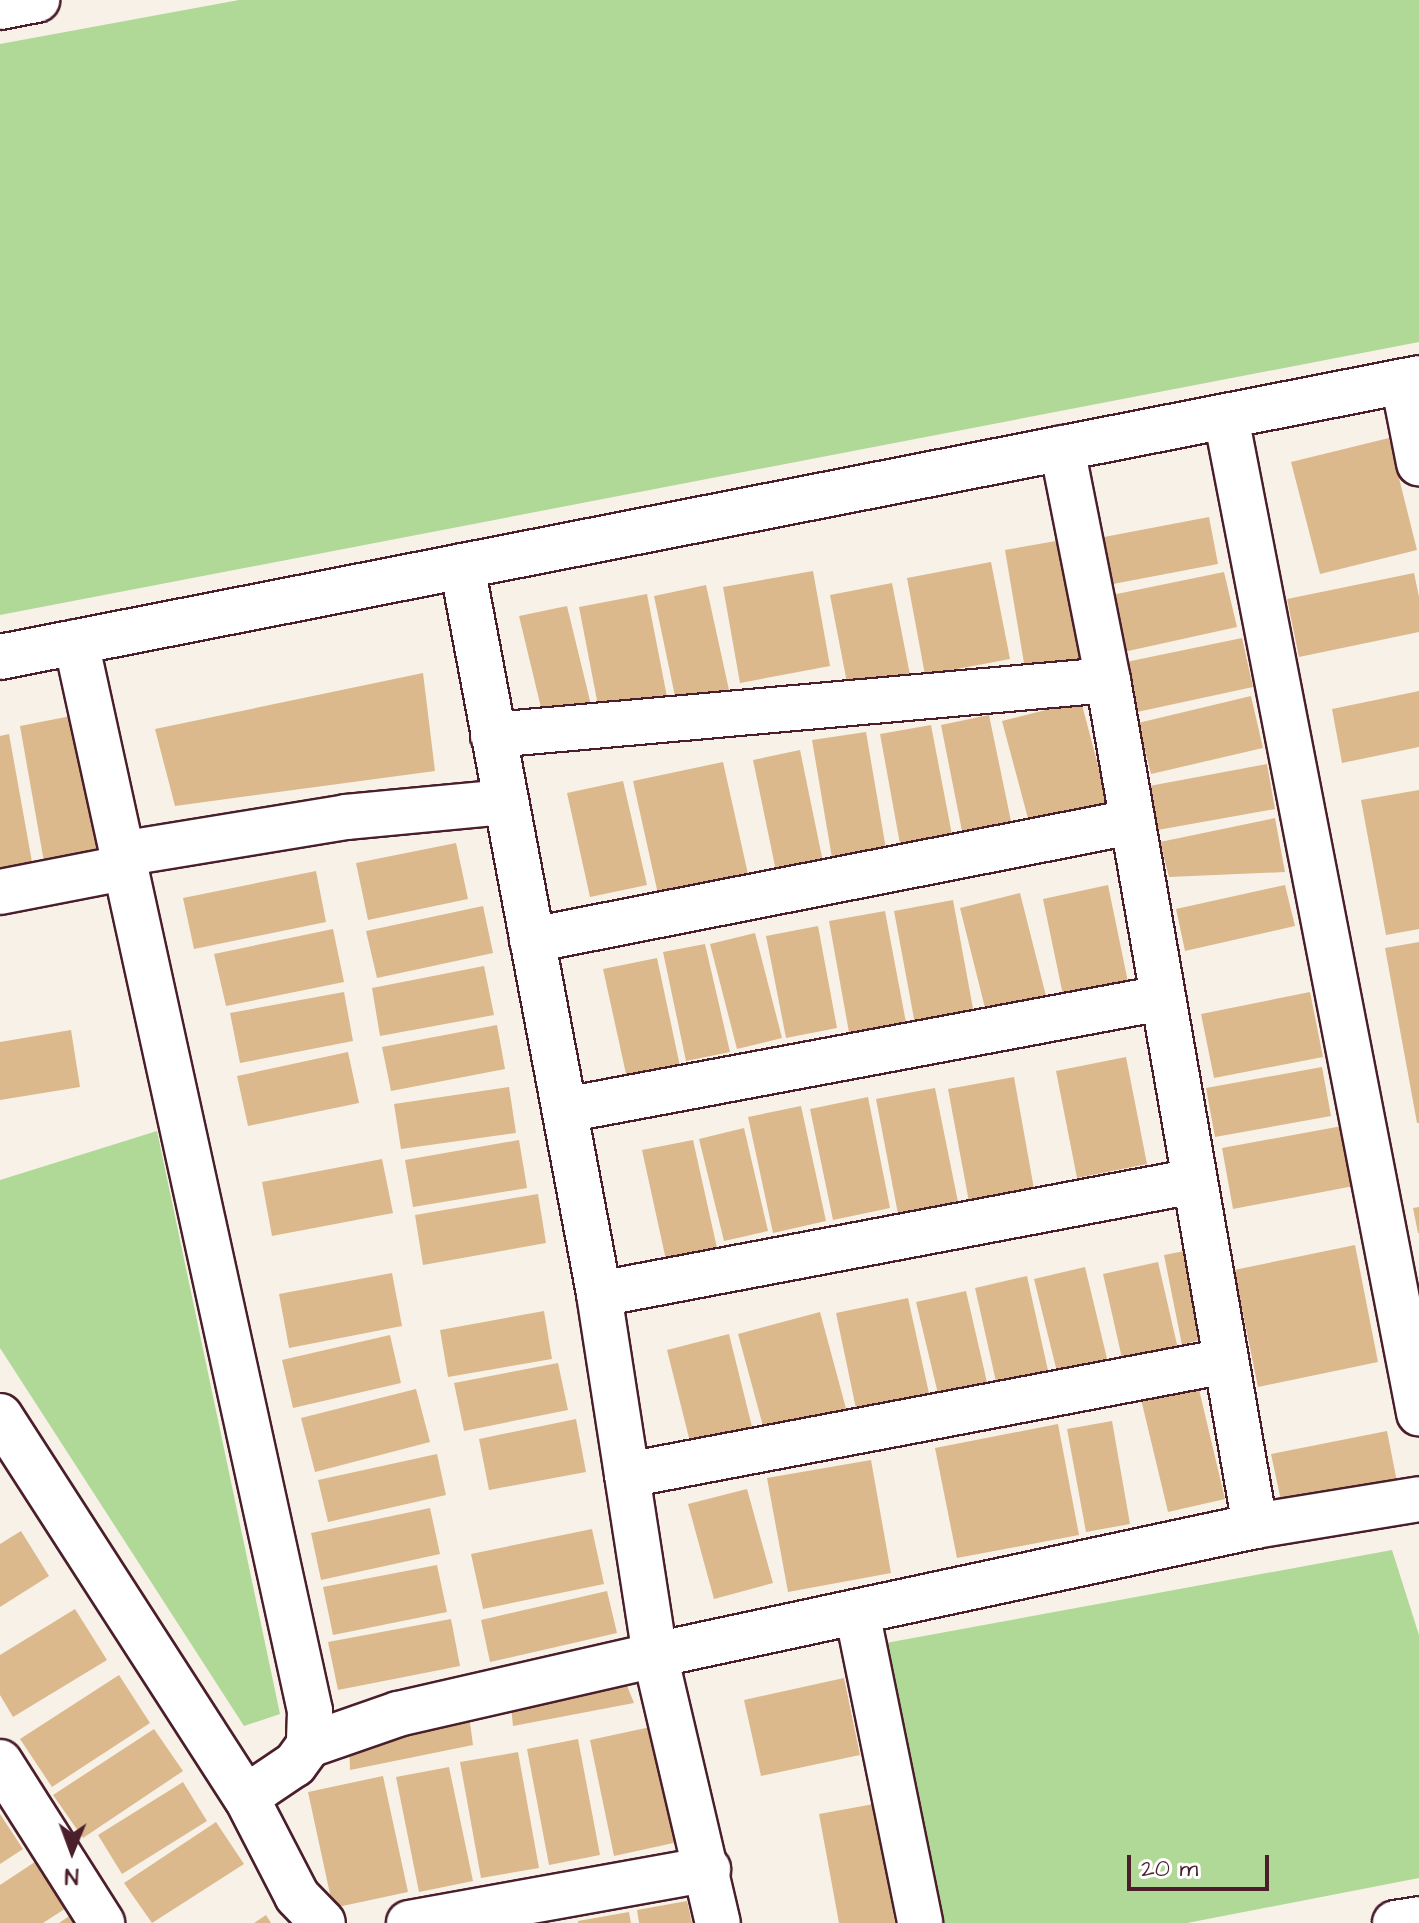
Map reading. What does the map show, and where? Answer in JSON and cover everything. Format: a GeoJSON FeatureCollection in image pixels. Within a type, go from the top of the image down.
{"type":"FeatureCollection","features":[{"type":"Feature","properties":{"kind":"street"},"geometry":{"type":"LineString","coordinates":[[0,7],[37,0]]}},
{"type":"Feature","properties":{"kind":"street"},"geometry":{"type":"LineString","coordinates":[[0,657],[1411,380],[1419,463]]}},
{"type":"Feature","properties":{"kind":"street"},"geometry":{"type":"LineString","coordinates":[[1226,417],[1419,1413]]}},
{"type":"Feature","properties":{"kind":"street"},"geometry":{"type":"LineString","coordinates":[[1062,448],[1108,680],[1255,1526]]}},
{"type":"Feature","properties":{"kind":"street"},"geometry":{"type":"LineString","coordinates":[[462,566],[599,1294],[655,1655],[708,1869],[718,1923]]}},
{"type":"Feature","properties":{"kind":"street"},"geometry":{"type":"LineString","coordinates":[[76,642],[310,1711],[309,1745]]}},
{"type":"Feature","properties":{"kind":"street"},"geometry":{"type":"LineString","coordinates":[[493,735],[1108,680]]}},
{"type":"Feature","properties":{"kind":"street"},"geometry":{"type":"LineString","coordinates":[[0,892],[122,861],[346,817],[506,802]]}},
{"type":"Feature","properties":{"kind":"street"},"geometry":{"type":"LineString","coordinates":[[532,940],[1131,822]]}},
{"type":"Feature","properties":{"kind":"street"},"geometry":{"type":"LineString","coordinates":[[565,1110],[1162,998]]}},
{"type":"Feature","properties":{"kind":"street"},"geometry":{"type":"LineString","coordinates":[[599,1294],[1194,1181]]}},
{"type":"Feature","properties":{"kind":"street"},"geometry":{"type":"LineString","coordinates":[[627,1475],[1226,1361]]}},
{"type":"Feature","properties":{"kind":"street"},"geometry":{"type":"LineString","coordinates":[[0,1416],[246,1797],[297,1896],[323,1923]]}},
{"type":"Feature","properties":{"kind":"street"},"geometry":{"type":"LineString","coordinates":[[246,1797],[295,1764],[309,1745],[398,1714],[655,1655],[1255,1526],[1419,1499]]}},
{"type":"Feature","properties":{"kind":"street"},"geometry":{"type":"LineString","coordinates":[[857,1612],[920,1923]]}},
{"type":"Feature","properties":{"kind":"street"},"geometry":{"type":"LineString","coordinates":[[0,1762],[102,1923]]}},
{"type":"Feature","properties":{"kind":"street"},"geometry":{"type":"LineString","coordinates":[[409,1923],[708,1869]]}},
{"type":"Feature","properties":{"kind":"street"},"geometry":{"type":"LineString","coordinates":[[1395,1923],[1419,1919]]}},
{"type":"Feature","properties":{"kind":"green space"},"geometry":{"type":"Polygon","coordinates":[[[239,0],[1419,0],[1419,342],[0,615],[0,44],[239,0]]]}},
{"type":"Feature","properties":{"kind":"green space"},"geometry":{"type":"Polygon","coordinates":[[[157,1131],[280,1714],[244,1726],[0,1348],[0,1180],[157,1131]]]}},
{"type":"Feature","properties":{"kind":"green space"},"geometry":{"type":"Polygon","coordinates":[[[1392,1550],[1419,1635],[1419,1878],[1187,1923],[906,1923],[853,1649],[1392,1550]]]}},
{"type":"Feature","properties":{"kind":"building"},"geometry":{"type":"Polygon","coordinates":[[[1389,438],[1417,550],[1320,574],[1291,462],[1389,438]]]}},
{"type":"Feature","properties":{"kind":"building"},"geometry":{"type":"Polygon","coordinates":[[[1209,517],[1218,564],[1113,584],[1104,537],[1209,517]]]}},
{"type":"Feature","properties":{"kind":"building"},"geometry":{"type":"Polygon","coordinates":[[[1073,538],[1095,663],[1026,675],[1005,550],[1073,538]]]}},
{"type":"Feature","properties":{"kind":"building"},"geometry":{"type":"Polygon","coordinates":[[[991,562],[1010,659],[925,675],[907,578],[991,562]]]}},
{"type":"Feature","properties":{"kind":"building"},"geometry":{"type":"Polygon","coordinates":[[[813,571],[830,666],[740,683],[723,587],[813,571]]]}},
{"type":"Feature","properties":{"kind":"building"},"geometry":{"type":"Polygon","coordinates":[[[1224,572],[1237,627],[1119,653],[1107,596],[1224,572]]]}},
{"type":"Feature","properties":{"kind":"building"},"geometry":{"type":"Polygon","coordinates":[[[1414,573],[1419,597],[1419,632],[1299,657],[1287,599],[1414,573]]]}},
{"type":"Feature","properties":{"kind":"building"},"geometry":{"type":"Polygon","coordinates":[[[892,583],[911,680],[849,693],[830,595],[892,583]]]}},
{"type":"Feature","properties":{"kind":"building"},"geometry":{"type":"Polygon","coordinates":[[[706,585],[729,690],[676,701],[654,596],[706,585]]]}},
{"type":"Feature","properties":{"kind":"building"},"geometry":{"type":"Polygon","coordinates":[[[647,594],[668,702],[600,716],[579,607],[647,594]]]}},
{"type":"Feature","properties":{"kind":"building"},"geometry":{"type":"Polygon","coordinates":[[[567,606],[591,705],[543,716],[519,616],[567,606]]]}},
{"type":"Feature","properties":{"kind":"building"},"geometry":{"type":"Polygon","coordinates":[[[1242,638],[1253,687],[1137,712],[1126,662],[1242,638]]]}},
{"type":"Feature","properties":{"kind":"building"},"geometry":{"type":"Polygon","coordinates":[[[423,673],[435,771],[175,806],[155,729],[423,673]]]}},
{"type":"Feature","properties":{"kind":"building"},"geometry":{"type":"Polygon","coordinates":[[[1419,691],[1419,747],[1342,763],[1332,709],[1419,691]]]}},
{"type":"Feature","properties":{"kind":"building"},"geometry":{"type":"Polygon","coordinates":[[[1251,696],[1263,748],[1151,774],[1138,723],[1251,696]]]}},
{"type":"Feature","properties":{"kind":"building"},"geometry":{"type":"Polygon","coordinates":[[[1081,701],[1109,807],[1030,826],[1002,721],[1081,701]]]}},
{"type":"Feature","properties":{"kind":"building"},"geometry":{"type":"Polygon","coordinates":[[[76,715],[101,852],[44,862],[20,726],[76,715]]]}},
{"type":"Feature","properties":{"kind":"building"},"geometry":{"type":"Polygon","coordinates":[[[989,715],[1012,826],[963,836],[941,725],[989,715]]]}},
{"type":"Feature","properties":{"kind":"building"},"geometry":{"type":"Polygon","coordinates":[[[931,725],[952,835],[900,844],[880,734],[931,725]]]}},
{"type":"Feature","properties":{"kind":"building"},"geometry":{"type":"Polygon","coordinates":[[[866,732],[886,849],[832,858],[812,740],[866,732]]]}},
{"type":"Feature","properties":{"kind":"building"},"geometry":{"type":"Polygon","coordinates":[[[9,734],[32,862],[0,868],[0,736],[9,734]]]}},
{"type":"Feature","properties":{"kind":"building"},"geometry":{"type":"Polygon","coordinates":[[[800,750],[823,862],[776,871],[753,760],[800,750]]]}},
{"type":"Feature","properties":{"kind":"building"},"geometry":{"type":"Polygon","coordinates":[[[723,762],[748,874],[658,894],[633,781],[723,762]]]}},
{"type":"Feature","properties":{"kind":"building"},"geometry":{"type":"Polygon","coordinates":[[[1267,764],[1275,809],[1152,831],[1144,787],[1267,764]]]}},
{"type":"Feature","properties":{"kind":"building"},"geometry":{"type":"Polygon","coordinates":[[[623,781],[647,885],[590,897],[567,793],[623,781]]]}},
{"type":"Feature","properties":{"kind":"building"},"geometry":{"type":"Polygon","coordinates":[[[1419,790],[1419,929],[1386,935],[1361,800],[1419,790]]]}},
{"type":"Feature","properties":{"kind":"building"},"geometry":{"type":"Polygon","coordinates":[[[1275,818],[1285,872],[1169,877],[1160,842],[1275,818]]]}},
{"type":"Feature","properties":{"kind":"building"},"geometry":{"type":"Polygon","coordinates":[[[456,843],[468,899],[368,920],[356,863],[456,843]]]}},
{"type":"Feature","properties":{"kind":"building"},"geometry":{"type":"Polygon","coordinates":[[[316,871],[326,922],[194,949],[183,898],[316,871]]]}},
{"type":"Feature","properties":{"kind":"building"},"geometry":{"type":"Polygon","coordinates":[[[1108,885],[1129,987],[1064,1000],[1043,899],[1108,885]]]}},
{"type":"Feature","properties":{"kind":"building"},"geometry":{"type":"Polygon","coordinates":[[[1285,885],[1295,926],[1185,951],[1176,909],[1285,885]]]}},
{"type":"Feature","properties":{"kind":"building"},"geometry":{"type":"Polygon","coordinates":[[[1020,893],[1047,1000],[987,1016],[960,908],[1020,893]]]}},
{"type":"Feature","properties":{"kind":"building"},"geometry":{"type":"Polygon","coordinates":[[[953,900],[974,1014],[915,1024],[894,911],[953,900]]]}},
{"type":"Feature","properties":{"kind":"building"},"geometry":{"type":"Polygon","coordinates":[[[483,906],[493,953],[377,978],[366,931],[483,906]]]}},
{"type":"Feature","properties":{"kind":"building"},"geometry":{"type":"Polygon","coordinates":[[[885,911],[907,1028],[850,1038],[829,921],[885,911]]]}},
{"type":"Feature","properties":{"kind":"building"},"geometry":{"type":"Polygon","coordinates":[[[818,926],[837,1028],[786,1038],[766,936],[818,926]]]}},
{"type":"Feature","properties":{"kind":"building"},"geometry":{"type":"Polygon","coordinates":[[[333,929],[344,982],[226,1006],[214,954],[333,929]]]}},
{"type":"Feature","properties":{"kind":"building"},"geometry":{"type":"Polygon","coordinates":[[[755,933],[782,1038],[737,1049],[710,944],[755,933]]]}},
{"type":"Feature","properties":{"kind":"building"},"geometry":{"type":"Polygon","coordinates":[[[1419,942],[1419,1123],[1417,1123],[1385,948],[1419,942]]]}},
{"type":"Feature","properties":{"kind":"building"},"geometry":{"type":"Polygon","coordinates":[[[705,944],[730,1052],[686,1061],[663,952],[705,944]]]}},
{"type":"Feature","properties":{"kind":"building"},"geometry":{"type":"Polygon","coordinates":[[[657,958],[681,1071],[628,1083],[603,969],[657,958]]]}},
{"type":"Feature","properties":{"kind":"building"},"geometry":{"type":"Polygon","coordinates":[[[484,966],[494,1015],[380,1036],[372,988],[484,966]]]}},
{"type":"Feature","properties":{"kind":"building"},"geometry":{"type":"Polygon","coordinates":[[[344,992],[353,1041],[240,1063],[230,1013],[344,992]]]}},
{"type":"Feature","properties":{"kind":"building"},"geometry":{"type":"Polygon","coordinates":[[[1310,992],[1323,1057],[1214,1078],[1201,1014],[1310,992]]]}},
{"type":"Feature","properties":{"kind":"building"},"geometry":{"type":"Polygon","coordinates":[[[497,1025],[505,1069],[391,1091],[382,1047],[497,1025]]]}},
{"type":"Feature","properties":{"kind":"building"},"geometry":{"type":"Polygon","coordinates":[[[71,1030],[80,1087],[0,1100],[0,1042],[71,1030]]]}},
{"type":"Feature","properties":{"kind":"building"},"geometry":{"type":"Polygon","coordinates":[[[348,1052],[359,1103],[248,1126],[237,1076],[348,1052]]]}},
{"type":"Feature","properties":{"kind":"building"},"geometry":{"type":"Polygon","coordinates":[[[1126,1057],[1147,1164],[1077,1178],[1056,1071],[1126,1057]]]}},
{"type":"Feature","properties":{"kind":"building"},"geometry":{"type":"Polygon","coordinates":[[[1322,1067],[1331,1116],[1215,1137],[1206,1088],[1322,1067]]]}},
{"type":"Feature","properties":{"kind":"building"},"geometry":{"type":"Polygon","coordinates":[[[1014,1077],[1034,1189],[969,1202],[948,1089],[1014,1077]]]}},
{"type":"Feature","properties":{"kind":"building"},"geometry":{"type":"Polygon","coordinates":[[[509,1087],[516,1133],[401,1149],[394,1104],[509,1087]]]}},
{"type":"Feature","properties":{"kind":"building"},"geometry":{"type":"Polygon","coordinates":[[[935,1088],[958,1202],[898,1214],[876,1099],[935,1088]]]}},
{"type":"Feature","properties":{"kind":"building"},"geometry":{"type":"Polygon","coordinates":[[[868,1097],[890,1208],[833,1220],[810,1109],[868,1097]]]}},
{"type":"Feature","properties":{"kind":"building"},"geometry":{"type":"Polygon","coordinates":[[[801,1106],[826,1221],[773,1233],[748,1117],[801,1106]]]}},
{"type":"Feature","properties":{"kind":"building"},"geometry":{"type":"Polygon","coordinates":[[[1342,1126],[1354,1186],[1233,1209],[1222,1148],[1342,1126]]]}},
{"type":"Feature","properties":{"kind":"building"},"geometry":{"type":"Polygon","coordinates":[[[744,1128],[768,1231],[724,1241],[699,1139],[744,1128]]]}},
{"type":"Feature","properties":{"kind":"building"},"geometry":{"type":"Polygon","coordinates":[[[519,1140],[527,1188],[413,1207],[405,1160],[519,1140]]]}},
{"type":"Feature","properties":{"kind":"building"},"geometry":{"type":"Polygon","coordinates":[[[693,1140],[717,1248],[666,1260],[642,1150],[693,1140]]]}},
{"type":"Feature","properties":{"kind":"building"},"geometry":{"type":"Polygon","coordinates":[[[382,1159],[393,1213],[272,1236],[262,1182],[382,1159]]]}},
{"type":"Feature","properties":{"kind":"building"},"geometry":{"type":"Polygon","coordinates":[[[538,1194],[546,1243],[423,1265],[415,1215],[538,1194]]]}},
{"type":"Feature","properties":{"kind":"building"},"geometry":{"type":"Polygon","coordinates":[[[1419,1207],[1419,1233],[1418,1233],[1413,1208],[1419,1207]]]}},
{"type":"Feature","properties":{"kind":"building"},"geometry":{"type":"Polygon","coordinates":[[[1355,1245],[1378,1362],[1258,1387],[1234,1270],[1355,1245]]]}},
{"type":"Feature","properties":{"kind":"building"},"geometry":{"type":"Polygon","coordinates":[[[1195,1249],[1212,1336],[1182,1345],[1164,1255],[1195,1249]]]}},
{"type":"Feature","properties":{"kind":"building"},"geometry":{"type":"Polygon","coordinates":[[[1158,1262],[1181,1362],[1126,1376],[1103,1274],[1158,1262]]]}},
{"type":"Feature","properties":{"kind":"building"},"geometry":{"type":"Polygon","coordinates":[[[1085,1267],[1110,1371],[1060,1384],[1034,1279],[1085,1267]]]}},
{"type":"Feature","properties":{"kind":"building"},"geometry":{"type":"Polygon","coordinates":[[[392,1273],[402,1326],[289,1348],[279,1294],[392,1273]]]}},
{"type":"Feature","properties":{"kind":"building"},"geometry":{"type":"Polygon","coordinates":[[[1027,1276],[1051,1384],[999,1395],[975,1288],[1027,1276]]]}},
{"type":"Feature","properties":{"kind":"building"},"geometry":{"type":"Polygon","coordinates":[[[966,1291],[989,1391],[940,1402],[916,1302],[966,1291]]]}},
{"type":"Feature","properties":{"kind":"building"},"geometry":{"type":"Polygon","coordinates":[[[908,1298],[932,1407],[859,1423],[836,1313],[908,1298]]]}},
{"type":"Feature","properties":{"kind":"building"},"geometry":{"type":"Polygon","coordinates":[[[544,1311],[552,1359],[448,1377],[440,1330],[544,1311]]]}},
{"type":"Feature","properties":{"kind":"building"},"geometry":{"type":"Polygon","coordinates":[[[820,1312],[848,1416],[766,1437],[738,1334],[820,1312]]]}},
{"type":"Feature","properties":{"kind":"building"},"geometry":{"type":"Polygon","coordinates":[[[729,1334],[756,1443],[694,1458],[667,1350],[729,1334]]]}},
{"type":"Feature","properties":{"kind":"building"},"geometry":{"type":"Polygon","coordinates":[[[390,1335],[401,1383],[293,1408],[282,1360],[390,1335]]]}},
{"type":"Feature","properties":{"kind":"building"},"geometry":{"type":"Polygon","coordinates":[[[558,1363],[568,1410],[464,1431],[454,1383],[558,1363]]]}},
{"type":"Feature","properties":{"kind":"building"},"geometry":{"type":"Polygon","coordinates":[[[1197,1381],[1225,1499],[1168,1512],[1140,1395],[1197,1381]]]}},
{"type":"Feature","properties":{"kind":"building"},"geometry":{"type":"Polygon","coordinates":[[[416,1389],[430,1442],[315,1472],[301,1418],[416,1389]]]}},
{"type":"Feature","properties":{"kind":"building"},"geometry":{"type":"Polygon","coordinates":[[[576,1419],[586,1472],[489,1490],[479,1439],[576,1419]]]}},
{"type":"Feature","properties":{"kind":"building"},"geometry":{"type":"Polygon","coordinates":[[[1112,1421],[1130,1524],[1086,1532],[1067,1429],[1112,1421]]]}},
{"type":"Feature","properties":{"kind":"building"},"geometry":{"type":"Polygon","coordinates":[[[1058,1424],[1079,1535],[957,1558],[935,1448],[1058,1424]]]}},
{"type":"Feature","properties":{"kind":"building"},"geometry":{"type":"Polygon","coordinates":[[[1387,1431],[1398,1487],[1283,1510],[1271,1454],[1387,1431]]]}},
{"type":"Feature","properties":{"kind":"building"},"geometry":{"type":"Polygon","coordinates":[[[437,1454],[446,1495],[328,1522],[318,1480],[437,1454]]]}},
{"type":"Feature","properties":{"kind":"building"},"geometry":{"type":"Polygon","coordinates":[[[871,1460],[891,1573],[788,1592],[767,1478],[871,1460]]]}},
{"type":"Feature","properties":{"kind":"building"},"geometry":{"type":"Polygon","coordinates":[[[747,1489],[773,1583],[714,1599],[688,1504],[747,1489]]]}},
{"type":"Feature","properties":{"kind":"building"},"geometry":{"type":"Polygon","coordinates":[[[430,1508],[440,1554],[321,1580],[311,1533],[430,1508]]]}},
{"type":"Feature","properties":{"kind":"building"},"geometry":{"type":"Polygon","coordinates":[[[592,1529],[604,1584],[483,1609],[471,1554],[592,1529]]]}},
{"type":"Feature","properties":{"kind":"building"},"geometry":{"type":"Polygon","coordinates":[[[21,1531],[49,1576],[0,1607],[0,1544],[21,1531]]]}},
{"type":"Feature","properties":{"kind":"building"},"geometry":{"type":"Polygon","coordinates":[[[437,1565],[447,1612],[333,1635],[323,1587],[437,1565]]]}},
{"type":"Feature","properties":{"kind":"building"},"geometry":{"type":"Polygon","coordinates":[[[607,1591],[617,1633],[490,1662],[481,1620],[607,1591]]]}},
{"type":"Feature","properties":{"kind":"building"},"geometry":{"type":"Polygon","coordinates":[[[75,1609],[107,1660],[13,1717],[0,1695],[0,1655],[75,1609]]]}},
{"type":"Feature","properties":{"kind":"building"},"geometry":{"type":"Polygon","coordinates":[[[451,1619],[460,1666],[338,1690],[328,1642],[451,1619]]]}},
{"type":"Feature","properties":{"kind":"building"},"geometry":{"type":"Polygon","coordinates":[[[119,1675],[150,1723],[52,1787],[20,1739],[119,1675]]]}},
{"type":"Feature","properties":{"kind":"building"},"geometry":{"type":"Polygon","coordinates":[[[624,1678],[634,1703],[513,1726],[510,1697],[624,1678]]]}},
{"type":"Feature","properties":{"kind":"building"},"geometry":{"type":"Polygon","coordinates":[[[844,1678],[860,1755],[761,1776],[744,1700],[844,1678]]]}},
{"type":"Feature","properties":{"kind":"building"},"geometry":{"type":"Polygon","coordinates":[[[469,1715],[473,1745],[350,1770],[349,1741],[469,1715]]]}},
{"type":"Feature","properties":{"kind":"building"},"geometry":{"type":"Polygon","coordinates":[[[655,1726],[678,1842],[614,1856],[590,1740],[655,1726]]]}},
{"type":"Feature","properties":{"kind":"building"},"geometry":{"type":"Polygon","coordinates":[[[154,1729],[183,1771],[83,1838],[53,1795],[154,1729]]]}},
{"type":"Feature","properties":{"kind":"building"},"geometry":{"type":"Polygon","coordinates":[[[578,1739],[600,1855],[549,1865],[527,1749],[578,1739]]]}},
{"type":"Feature","properties":{"kind":"building"},"geometry":{"type":"Polygon","coordinates":[[[518,1752],[539,1868],[481,1878],[460,1762],[518,1752]]]}},
{"type":"Feature","properties":{"kind":"building"},"geometry":{"type":"Polygon","coordinates":[[[449,1767],[473,1881],[419,1892],[396,1777],[449,1767]]]}},
{"type":"Feature","properties":{"kind":"building"},"geometry":{"type":"Polygon","coordinates":[[[383,1776],[408,1892],[333,1908],[308,1792],[383,1776]]]}},
{"type":"Feature","properties":{"kind":"building"},"geometry":{"type":"Polygon","coordinates":[[[183,1782],[207,1821],[122,1874],[98,1835],[183,1782]]]}},
{"type":"Feature","properties":{"kind":"building"},"geometry":{"type":"Polygon","coordinates":[[[874,1804],[895,1923],[839,1923],[819,1814],[874,1804]]]}},
{"type":"Feature","properties":{"kind":"building"},"geometry":{"type":"Polygon","coordinates":[[[0,1814],[23,1849],[0,1864],[0,1814]]]}},
{"type":"Feature","properties":{"kind":"building"},"geometry":{"type":"Polygon","coordinates":[[[216,1822],[244,1864],[152,1923],[124,1883],[216,1822]]]}},
{"type":"Feature","properties":{"kind":"building"},"geometry":{"type":"Polygon","coordinates":[[[47,1854],[77,1901],[43,1923],[0,1923],[0,1885],[47,1854]]]}},
{"type":"Feature","properties":{"kind":"building"},"geometry":{"type":"Polygon","coordinates":[[[687,1901],[692,1923],[639,1923],[637,1910],[687,1901]]]}},
{"type":"Feature","properties":{"kind":"building"},"geometry":{"type":"Polygon","coordinates":[[[629,1912],[631,1923],[578,1923],[578,1921],[629,1912]]]}},
{"type":"Feature","properties":{"kind":"building"},"geometry":{"type":"Polygon","coordinates":[[[71,1915],[76,1923],[59,1923],[71,1915]]]}},
{"type":"Feature","properties":{"kind":"building"},"geometry":{"type":"Polygon","coordinates":[[[266,1915],[271,1923],[254,1923],[266,1915]]]}}]}
